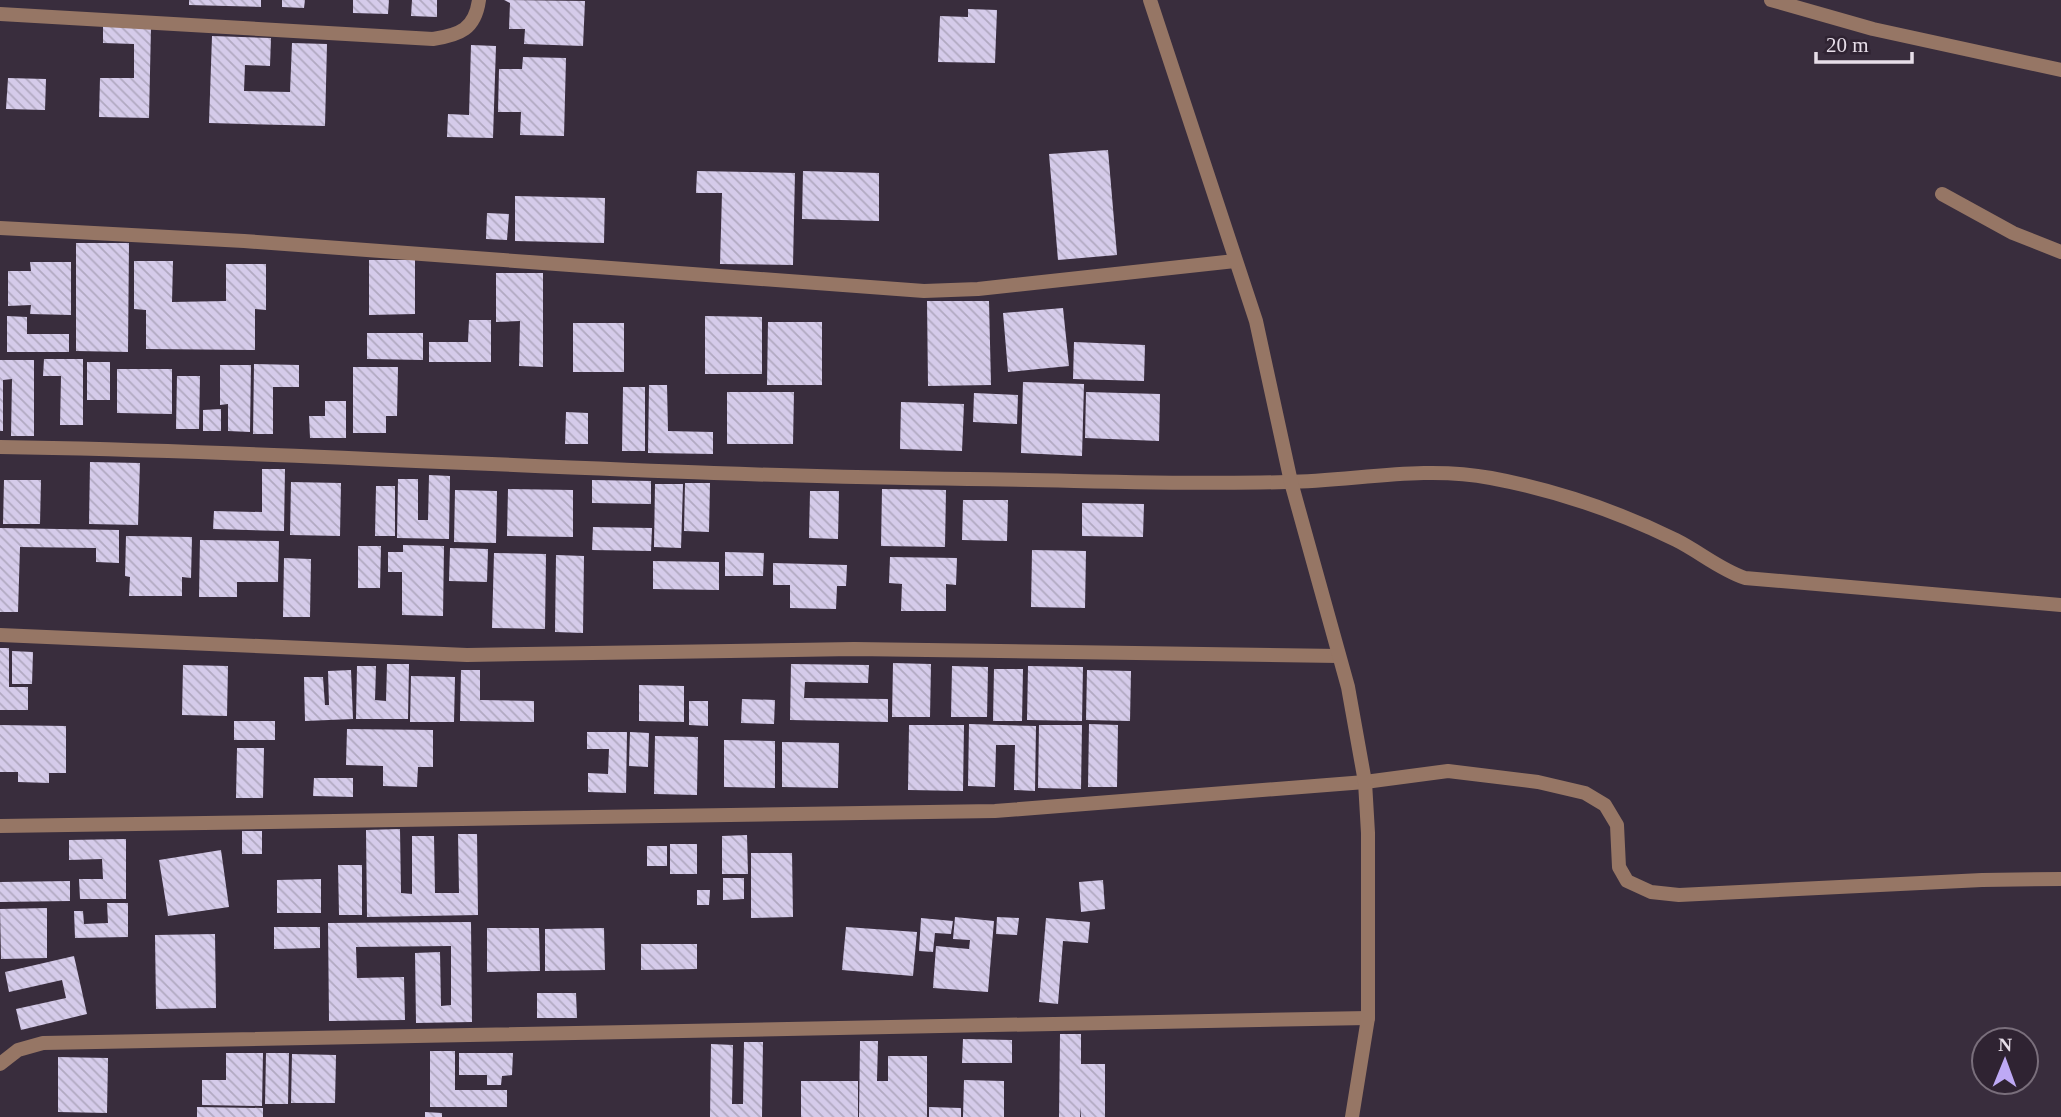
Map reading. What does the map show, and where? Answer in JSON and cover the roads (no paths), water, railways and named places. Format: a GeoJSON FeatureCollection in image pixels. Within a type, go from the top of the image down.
{"type":"FeatureCollection","features":[{"type":"Feature","properties":{"kind":"street"},"geometry":{"type":"LineString","coordinates":[[0,15],[433,40],[455,36],[468,29],[475,18],[479,0]]}},
{"type":"Feature","properties":{"kind":"street"},"geometry":{"type":"LineString","coordinates":[[1150,0],[1256,321],[1291,482],[1349,687],[1365,782],[1368,1018],[1352,1117]]}},
{"type":"Feature","properties":{"kind":"street"},"geometry":{"type":"LineString","coordinates":[[1771,0],[1872,29],[2061,70]]}},
{"type":"Feature","properties":{"kind":"street"},"geometry":{"type":"LineString","coordinates":[[1942,194],[2013,233],[2061,252]]}},
{"type":"Feature","properties":{"kind":"street"},"geometry":{"type":"LineString","coordinates":[[0,228],[244,242],[924,291],[978,289],[1235,261]]}},
{"type":"Feature","properties":{"kind":"street"},"geometry":{"type":"LineString","coordinates":[[0,447],[886,479],[1291,482],[1439,473],[1488,477],[1553,493],[1616,514],[1680,542],[1726,572],[1745,578],[2061,605]]}},
{"type":"Feature","properties":{"kind":"street"},"geometry":{"type":"LineString","coordinates":[[0,635],[467,655],[854,649],[1339,656]]}},
{"type":"Feature","properties":{"kind":"street"},"geometry":{"type":"LineString","coordinates":[[0,826],[995,811],[1365,782],[1447,771],[1538,782],[1585,793],[1605,805],[1617,825],[1619,867],[1627,881],[1651,892],[1679,895],[1982,880],[2061,879]]}},
{"type":"Feature","properties":{"kind":"street"},"geometry":{"type":"LineString","coordinates":[[0,1065],[18,1050],[43,1043],[706,1033],[1069,1022],[1368,1018]]}}]}
